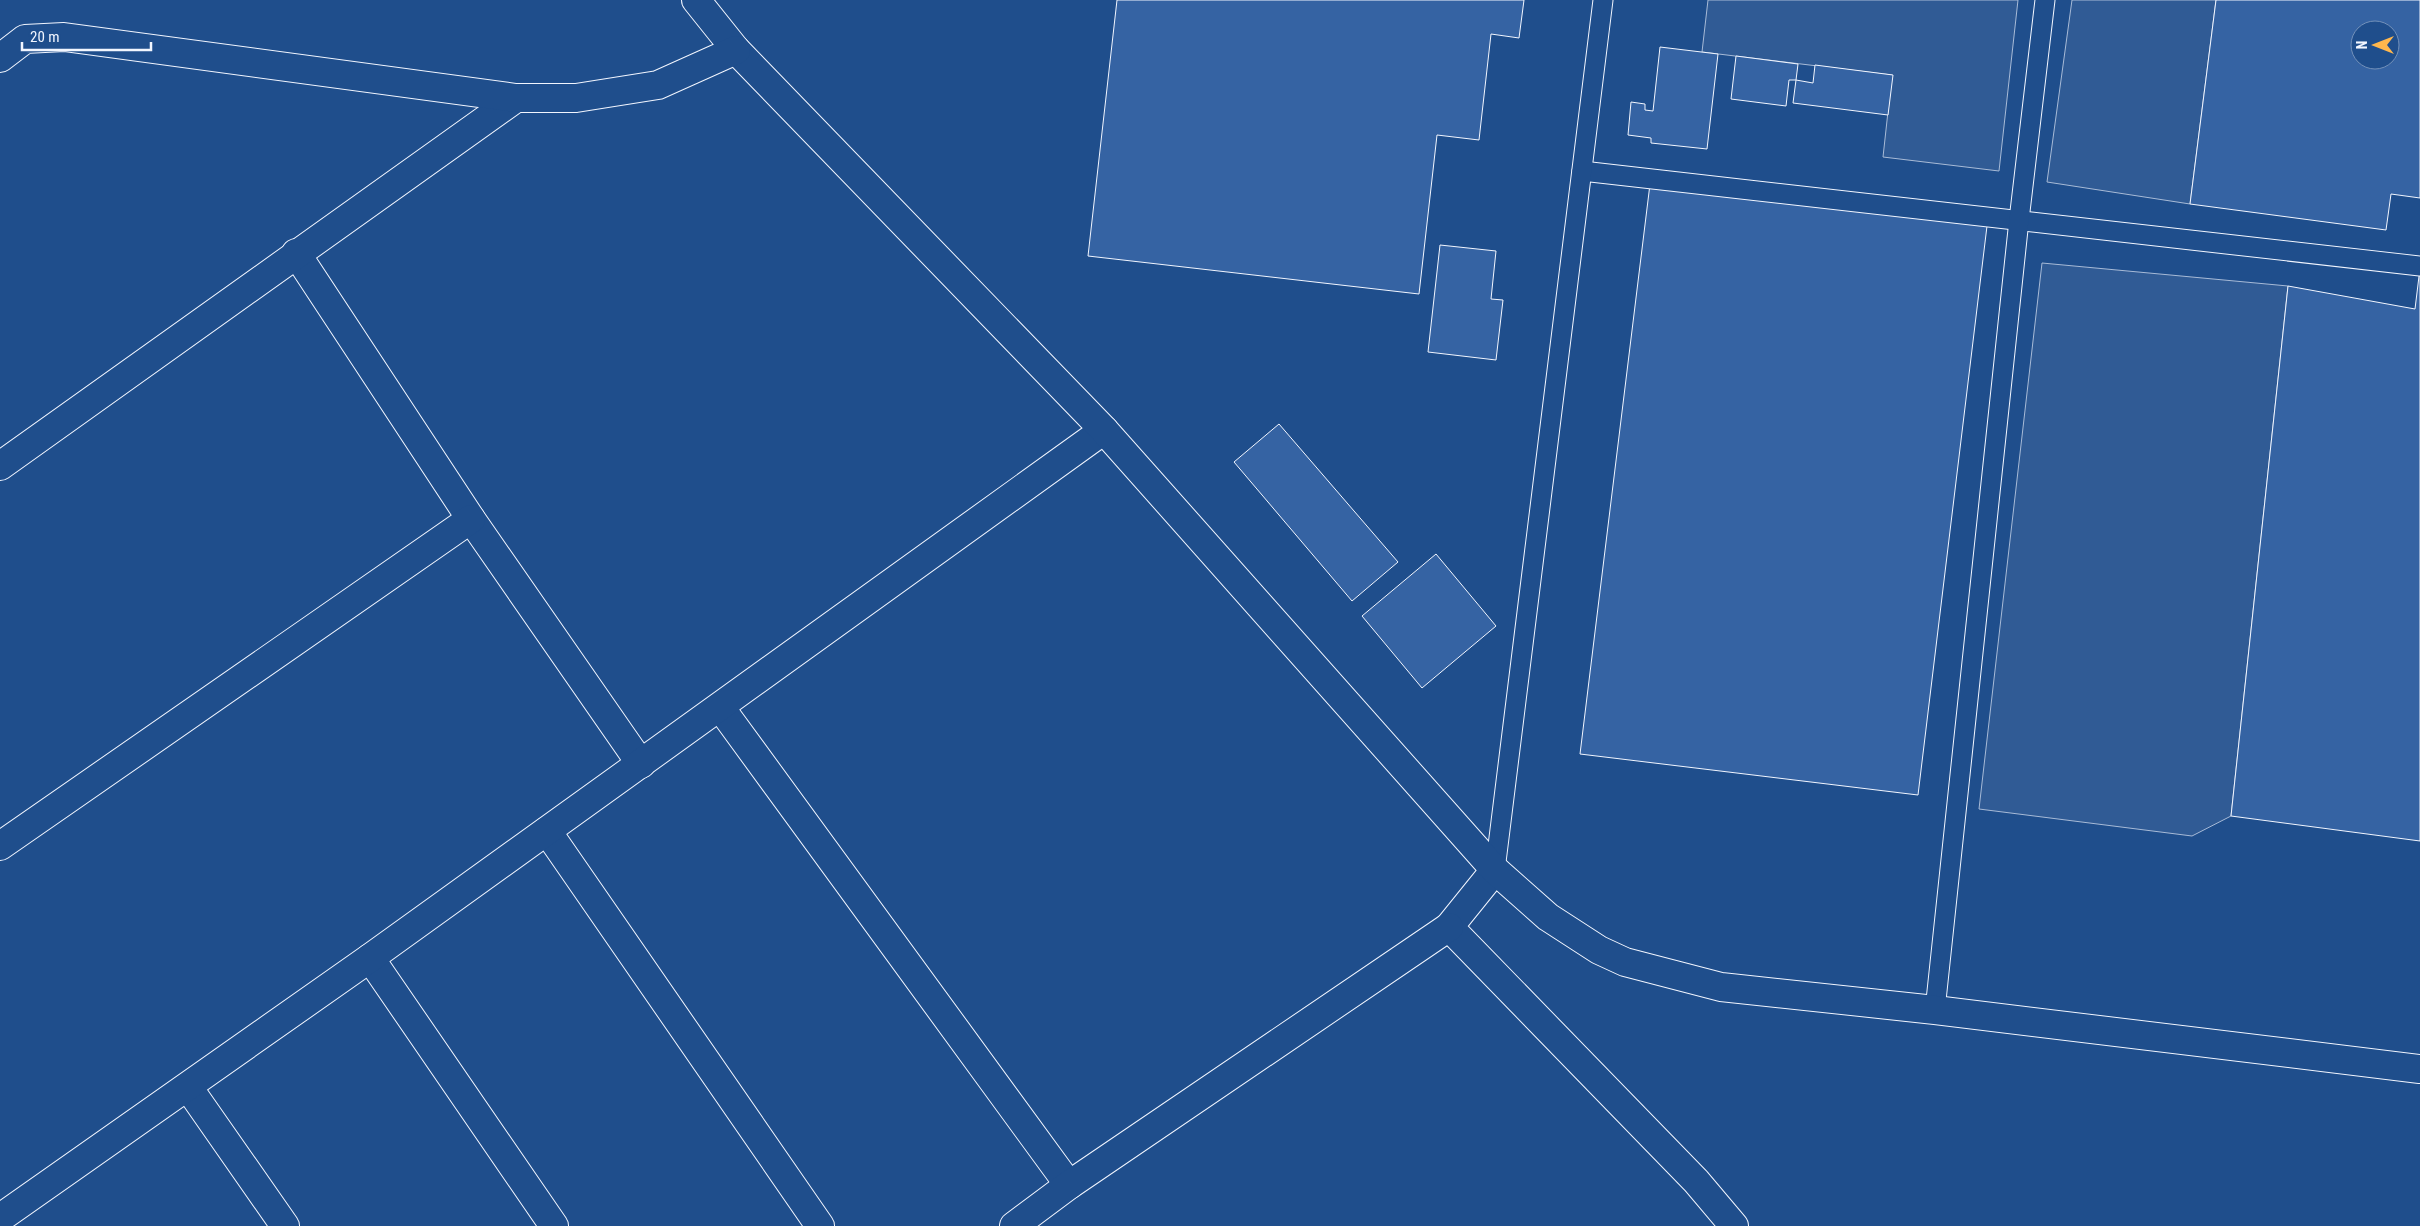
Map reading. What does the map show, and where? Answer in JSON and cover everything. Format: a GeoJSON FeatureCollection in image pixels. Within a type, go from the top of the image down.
{"type":"FeatureCollection","features":[{"type":"Feature","properties":{"kind":"street"},"geometry":{"type":"LineString","coordinates":[[696,0],[736,50],[1104,430],[1495,870],[1548,917],[1599,950],[1625,962],[1721,987],[1935,1010],[2420,1069]]}},
{"type":"Feature","properties":{"kind":"street"},"geometry":{"type":"LineString","coordinates":[[0,58],[25,39],[64,37],[516,98],[576,98],[658,85],[736,50]]}},
{"type":"Feature","properties":{"kind":"street"},"geometry":{"type":"LineString","coordinates":[[0,466],[296,252],[516,98]]}},
{"type":"Feature","properties":{"kind":"street"},"geometry":{"type":"LineString","coordinates":[[296,252],[472,519],[640,764]]}},
{"type":"Feature","properties":{"kind":"street"},"geometry":{"type":"LineString","coordinates":[[0,1218],[370,958],[1104,430]]}},
{"type":"Feature","properties":{"kind":"street"},"geometry":{"type":"LineString","coordinates":[[0,846],[472,519]]}},
{"type":"Feature","properties":{"kind":"street"},"geometry":{"type":"LineString","coordinates":[[720,707],[1069,1185]]}},
{"type":"Feature","properties":{"kind":"street"},"geometry":{"type":"LineString","coordinates":[[547,831],[820,1226]]}},
{"type":"Feature","properties":{"kind":"street"},"geometry":{"type":"LineString","coordinates":[[1014,1226],[1069,1185],[1449,927],[1495,870]]}},
{"type":"Feature","properties":{"kind":"street"},"geometry":{"type":"LineString","coordinates":[[1449,927],[1696,1181],[1734,1226]]}},
{"type":"Feature","properties":{"kind":"street"},"geometry":{"type":"LineString","coordinates":[[370,958],[554,1226]]}},
{"type":"Feature","properties":{"kind":"street"},"geometry":{"type":"LineString","coordinates":[[188,1087],[285,1226]]}},
{"type":"Feature","properties":{"kind":"lane"},"geometry":{"type":"LineString","coordinates":[[1495,870],[1603,0]]}},
{"type":"Feature","properties":{"kind":"lane"},"geometry":{"type":"LineString","coordinates":[[1935,1010],[2019,220],[2045,0]]}},
{"type":"Feature","properties":{"kind":"lane"},"geometry":{"type":"LineString","coordinates":[[1582,171],[2420,266]]}},
{"type":"Feature","properties":{"kind":"shaded area"},"geometry":{"type":"Polygon","coordinates":[[[1708,0],[2018,0],[1999,171],[1883,157],[1892,75],[1702,52],[1708,0]]]}},
{"type":"Feature","properties":{"kind":"shaded area"},"geometry":{"type":"Polygon","coordinates":[[[2072,0],[2216,0],[2190,204],[2047,182],[2072,0]]]}},
{"type":"Feature","properties":{"kind":"shaded area"},"geometry":{"type":"Polygon","coordinates":[[[2042,263],[2288,286],[2231,816],[2192,836],[1979,809],[2042,263]]]}},
{"type":"Feature","properties":{"kind":"building"},"geometry":{"type":"Polygon","coordinates":[[[1117,0],[1524,0],[1519,38],[1491,34],[1479,140],[1437,135],[1419,294],[1088,256],[1117,0]]]}},
{"type":"Feature","properties":{"kind":"building"},"geometry":{"type":"Polygon","coordinates":[[[2216,0],[2420,0],[2420,198],[2391,194],[2386,230],[2190,204],[2216,0]]]}},
{"type":"Feature","properties":{"kind":"building"},"geometry":{"type":"Polygon","coordinates":[[[1660,47],[1718,54],[1707,149],[1651,143],[1651,138],[1628,135],[1631,102],[1645,104],[1645,110],[1653,111],[1660,47]]]}},
{"type":"Feature","properties":{"kind":"building"},"geometry":{"type":"Polygon","coordinates":[[[1736,56],[1798,64],[1796,80],[1789,80],[1786,106],[1731,99],[1736,56]]]}},
{"type":"Feature","properties":{"kind":"building"},"geometry":{"type":"Polygon","coordinates":[[[1815,65],[1893,75],[1888,115],[1793,103],[1796,80],[1813,83],[1815,65]]]}},
{"type":"Feature","properties":{"kind":"building"},"geometry":{"type":"Polygon","coordinates":[[[1650,184],[1987,226],[1918,795],[1580,754],[1650,184]]]}},
{"type":"Feature","properties":{"kind":"building"},"geometry":{"type":"Polygon","coordinates":[[[1440,245],[1496,251],[1491,299],[1503,300],[1496,360],[1428,352],[1440,245]]]}},
{"type":"Feature","properties":{"kind":"building"},"geometry":{"type":"Polygon","coordinates":[[[2420,268],[2420,841],[2231,816],[2288,286],[2415,309],[2420,268]]]}},
{"type":"Feature","properties":{"kind":"building"},"geometry":{"type":"Polygon","coordinates":[[[1279,424],[1398,562],[1352,601],[1234,462],[1279,424]]]}},
{"type":"Feature","properties":{"kind":"building"},"geometry":{"type":"Polygon","coordinates":[[[1436,554],[1496,626],[1422,688],[1362,616],[1436,554]]]}}]}
